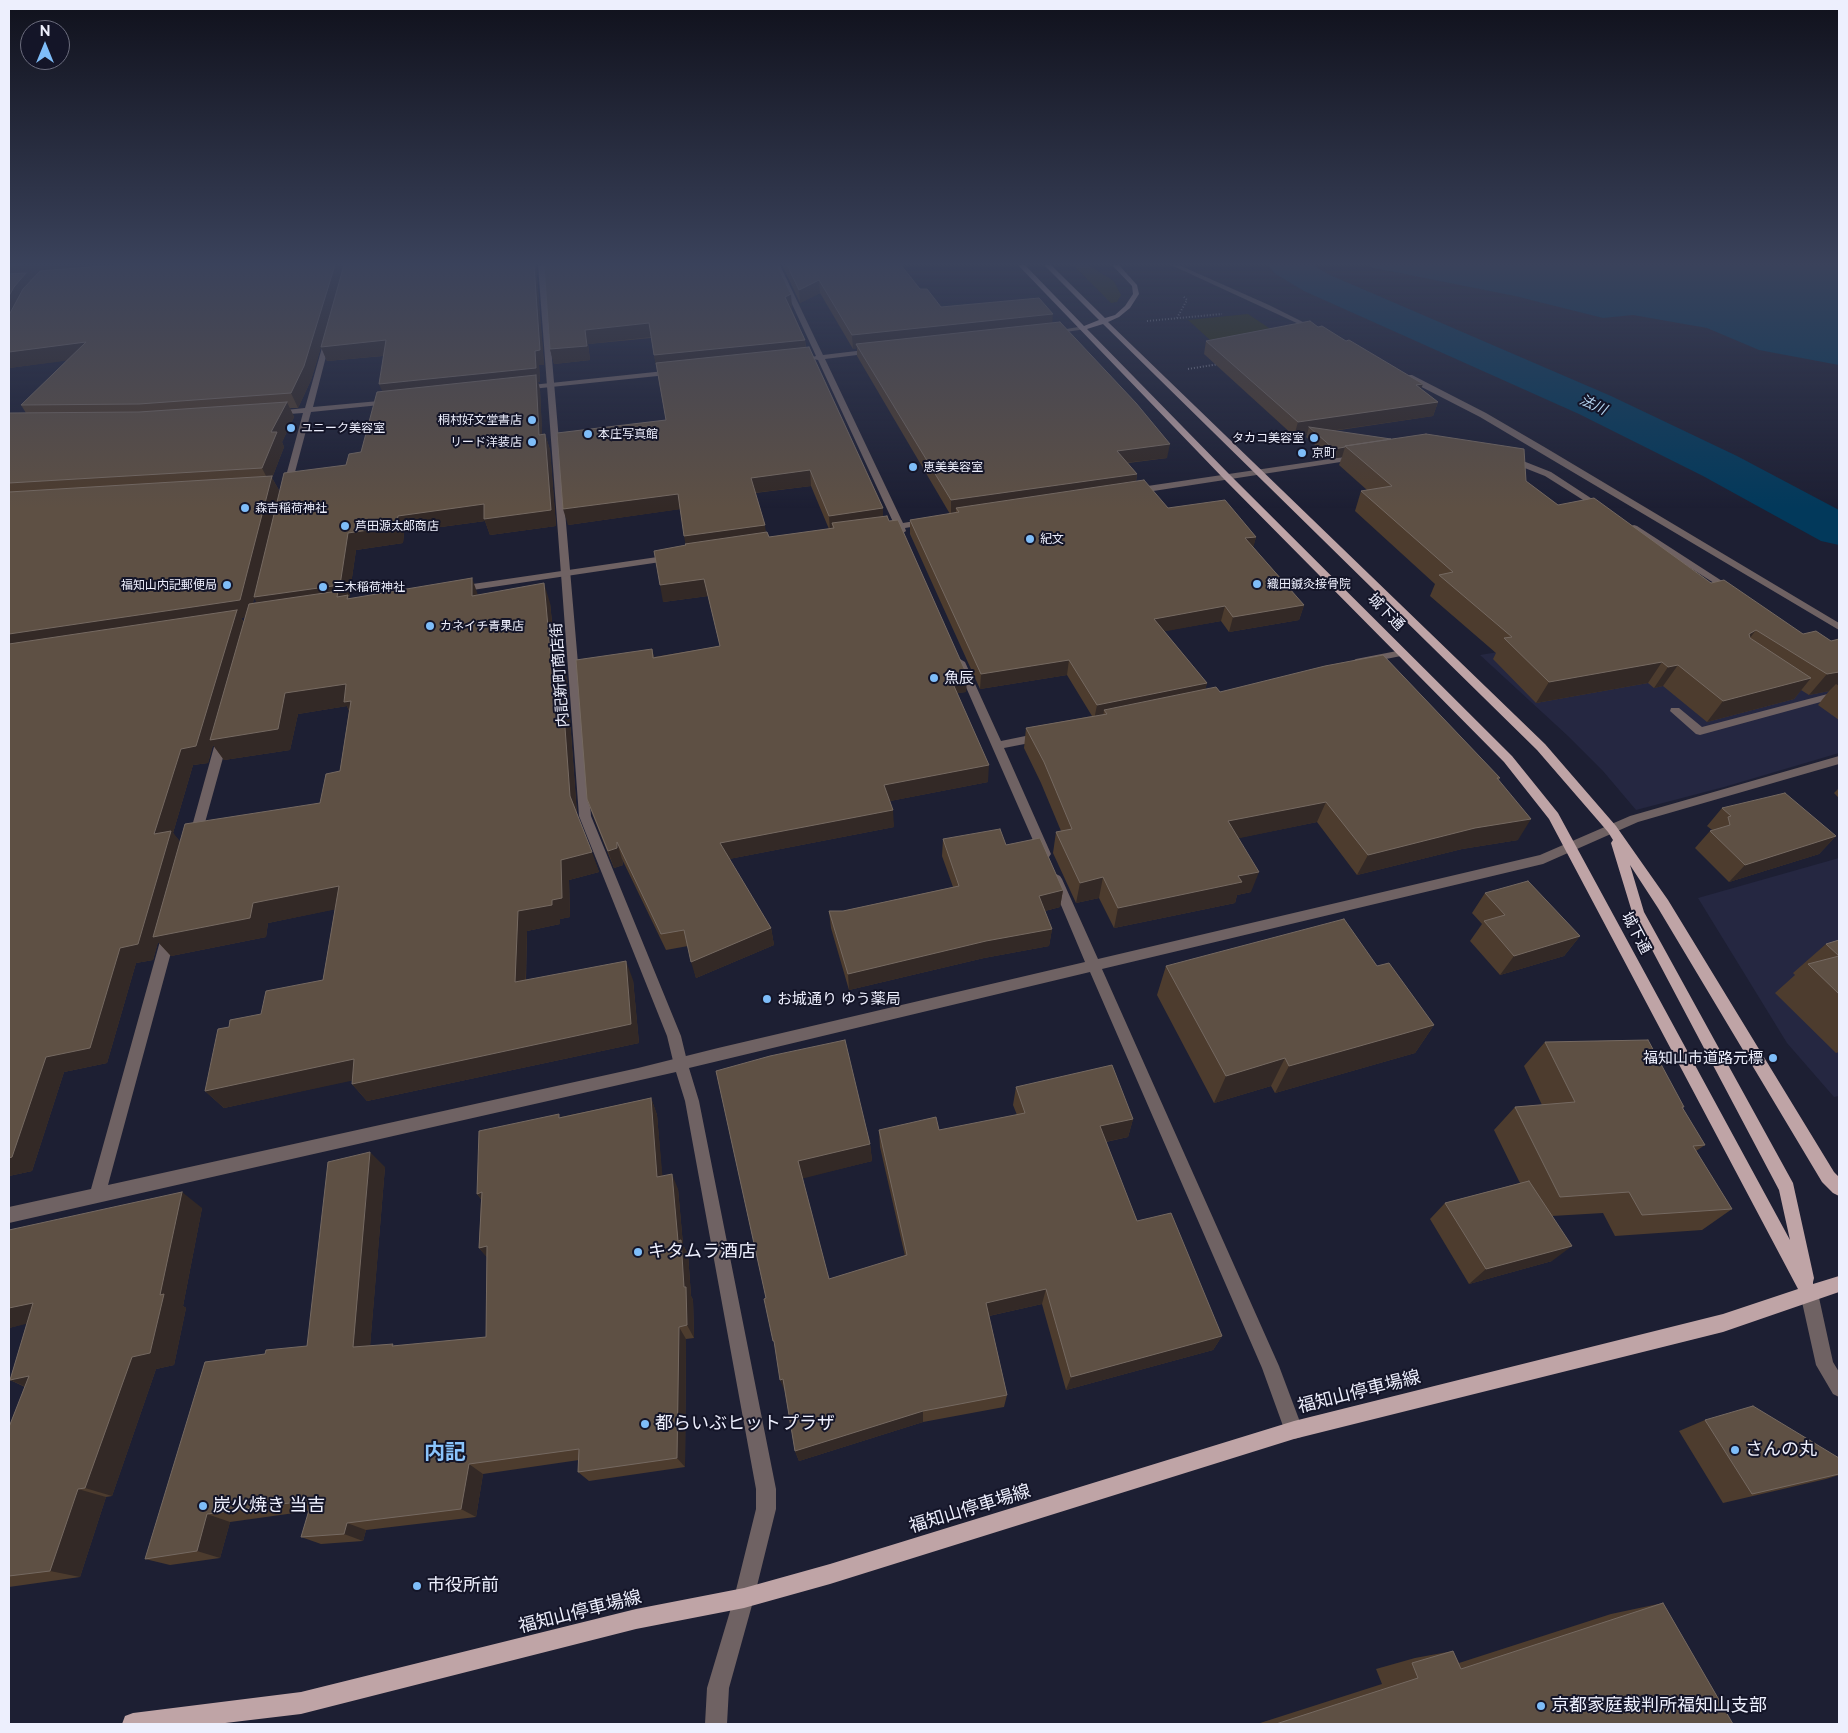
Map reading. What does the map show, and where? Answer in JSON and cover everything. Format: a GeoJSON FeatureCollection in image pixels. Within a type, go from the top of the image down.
{"type":"FeatureCollection","features":[{"type":"Feature","properties":{"kind":"main road","name":"城下通"},"geometry":{"type":"LineString","coordinates":[[1101,346],[1227,477],[1508,759],[1554,816],[1809,1294]]}},
{"type":"Feature","properties":{"kind":"main road","name":"城下通"},"geometry":{"type":"LineString","coordinates":[[1130,346],[1257,472],[1541,747],[1612,829],[1663,904],[1828,1177],[1839,1188]]}},
{"type":"Feature","properties":{"kind":"main road","name":"城下通"},"geometry":{"type":"LineString","coordinates":[[1612,829],[1638,912],[1787,1188],[1809,1294]]}},
{"type":"Feature","properties":{"kind":"main road","name":"福知山停車場線"},"geometry":{"type":"LineString","coordinates":[[133,1724],[301,1703],[636,1619],[744,1598],[840,1571],[1294,1430],[1723,1323],[1839,1284]]}},
{"type":"Feature","properties":{"kind":"street"},"geometry":{"type":"LineString","coordinates":[[284,497],[325,346]]}},
{"type":"Feature","properties":{"kind":"street","name":"内記新町商店街"},"geometry":{"type":"LineString","coordinates":[[547,346],[568,573],[585,816],[674,1036],[692,1101],[766,1489],[766,1509],[744,1598],[718,1688],[716,1724]]}},
{"type":"Feature","properties":{"kind":"street"},"geometry":{"type":"LineString","coordinates":[[816,346],[908,544]]}},
{"type":"Feature","properties":{"kind":"street"},"geometry":{"type":"LineString","coordinates":[[801,359],[880,351]]}},
{"type":"Feature","properties":{"kind":"street"},"geometry":{"type":"LineString","coordinates":[[511,389],[685,371]]}},
{"type":"Feature","properties":{"kind":"street"},"geometry":{"type":"LineString","coordinates":[[1402,374],[1483,415],[1839,628]]}},
{"type":"Feature","properties":{"kind":"street"},"geometry":{"type":"LineString","coordinates":[[268,414],[395,402]]}},
{"type":"Feature","properties":{"kind":"street"},"geometry":{"type":"LineString","coordinates":[[1125,492],[1366,456]]}},
{"type":"Feature","properties":{"kind":"street"},"geometry":{"type":"LineString","coordinates":[[1504,456],[1548,474],[1606,511]]}},
{"type":"Feature","properties":{"kind":"street"},"geometry":{"type":"LineString","coordinates":[[277,488],[286,487]]}},
{"type":"Feature","properties":{"kind":"street"},"geometry":{"type":"LineString","coordinates":[[870,530],[939,520]]}},
{"type":"Feature","properties":{"kind":"street"},"geometry":{"type":"LineString","coordinates":[[1623,522],[1739,595]]}},
{"type":"Feature","properties":{"kind":"street"},"geometry":{"type":"LineString","coordinates":[[450,591],[685,556]]}},
{"type":"Feature","properties":{"kind":"street"},"geometry":{"type":"LineString","coordinates":[[954,649],[1266,1357],[1294,1430]]}},
{"type":"Feature","properties":{"kind":"street"},"geometry":{"type":"LineString","coordinates":[[1347,664],[1402,653]]}},
{"type":"Feature","properties":{"kind":"street"},"geometry":{"type":"LineString","coordinates":[[1792,691],[1807,701]]}},
{"type":"Feature","properties":{"kind":"street"},"geometry":{"type":"LineString","coordinates":[[1675,711],[1700,732],[1807,701],[1839,694]]}},
{"type":"Feature","properties":{"kind":"street"},"geometry":{"type":"LineString","coordinates":[[192,850],[226,725]]}},
{"type":"Feature","properties":{"kind":"street"},"geometry":{"type":"LineString","coordinates":[[997,746],[1055,734]]}},
{"type":"Feature","properties":{"kind":"street"},"geometry":{"type":"LineString","coordinates":[[9,1215],[681,1065],[718,1054],[1543,859],[1634,819],[1839,760]]}},
{"type":"Feature","properties":{"kind":"street"},"geometry":{"type":"LineString","coordinates":[[98,1194],[174,917]]}},
{"type":"Feature","properties":{"kind":"street"},"geometry":{"type":"LineString","coordinates":[[1809,1294],[1825,1365],[1839,1388]]}},
{"type":"Feature","properties":{"kind":"path"},"geometry":{"type":"LineString","coordinates":[[1181,370],[1224,363]]}},
{"type":"Feature","properties":{"kind":"shaded area"},"geometry":{"type":"Polygon","coordinates":[[[1217,346],[1235,346],[1220,349],[1217,346]]]}},
{"type":"Feature","properties":{"kind":"shaded area"},"geometry":{"type":"Polygon","coordinates":[[[1749,346],[1839,346],[1839,365],[1759,350],[1749,346]]]}},
{"type":"Feature","properties":{"kind":"shaded area"},"geometry":{"type":"Polygon","coordinates":[[[1584,638],[1839,664],[1839,753],[1724,787],[1636,810],[1603,771],[1568,736],[1480,655],[1584,638]]]}},
{"type":"Feature","properties":{"kind":"shaded area"},"geometry":{"type":"Polygon","coordinates":[[[1839,858],[1839,1096],[1834,1097],[1787,1043],[1698,898],[1839,858]]]}},
{"type":"Feature","properties":{"kind":"building"},"geometry":{"type":"Polygon","coordinates":[[[9,346],[56,346],[9,352],[9,346]]]}},
{"type":"Feature","properties":{"kind":"building"},"geometry":{"type":"Polygon","coordinates":[[[82,346],[310,346],[304,366],[291,393],[139,404],[21,405],[82,346]]]}},
{"type":"Feature","properties":{"kind":"building"},"geometry":{"type":"Polygon","coordinates":[[[385,346],[540,346],[540,350],[535,351],[536,368],[379,384],[385,346]]]}},
{"type":"Feature","properties":{"kind":"building"},"geometry":{"type":"Polygon","coordinates":[[[550,346],[587,346],[550,349],[550,346]]]}},
{"type":"Feature","properties":{"kind":"building"},"geometry":{"type":"Polygon","coordinates":[[[653,346],[746,346],[654,355],[653,346]]]}},
{"type":"Feature","properties":{"kind":"building"},"geometry":{"type":"Polygon","coordinates":[[[857,346],[1082,346],[1136,403],[1170,444],[1117,451],[1137,474],[951,500],[857,346]]]}},
{"type":"Feature","properties":{"kind":"building"},"geometry":{"type":"Polygon","coordinates":[[[1212,346],[1359,346],[1423,384],[1416,385],[1438,402],[1298,422],[1212,346]]]}},
{"type":"Feature","properties":{"kind":"building"},"geometry":{"type":"Polygon","coordinates":[[[809,347],[883,508],[829,516],[810,470],[751,478],[765,525],[684,536],[678,494],[563,509],[557,433],[666,420],[656,363],[809,347]]]}},
{"type":"Feature","properties":{"kind":"building"},"geometry":{"type":"Polygon","coordinates":[[[536,375],[539,435],[545,434],[551,510],[484,519],[484,504],[398,516],[396,526],[348,533],[340,585],[254,597],[284,473],[346,465],[349,454],[361,452],[377,392],[536,375]]]}},
{"type":"Feature","properties":{"kind":"building"},"geometry":{"type":"Polygon","coordinates":[[[287,402],[271,432],[277,432],[262,468],[9,483],[9,413],[139,412],[287,402]]]}},
{"type":"Feature","properties":{"kind":"building"},"geometry":{"type":"Polygon","coordinates":[[[1309,427],[1391,439],[1334,449],[1309,427]]]}},
{"type":"Feature","properties":{"kind":"building"},"geometry":{"type":"Polygon","coordinates":[[[1426,434],[1524,449],[1526,481],[1558,505],[1594,498],[1711,583],[1724,580],[1803,634],[1816,631],[1831,641],[1839,639],[1839,672],[1827,674],[1756,630],[1749,634],[1750,638],[1811,678],[1723,701],[1678,665],[1668,667],[1662,662],[1549,682],[1504,638],[1512,637],[1439,575],[1453,572],[1361,491],[1392,486],[1345,446],[1426,434]]]}},
{"type":"Feature","properties":{"kind":"building"},"geometry":{"type":"Polygon","coordinates":[[[272,476],[240,600],[9,634],[9,492],[272,476]]]}},
{"type":"Feature","properties":{"kind":"building"},"geometry":{"type":"Polygon","coordinates":[[[1144,480],[1168,508],[1225,500],[1256,537],[1245,538],[1304,605],[1233,617],[1225,606],[1154,619],[1207,683],[1097,705],[1069,660],[981,674],[910,520],[959,512],[956,508],[1144,480]]]}},
{"type":"Feature","properties":{"kind":"building"},"geometry":{"type":"Polygon","coordinates":[[[887,516],[889,521],[898,520],[967,675],[950,677],[989,765],[884,785],[893,810],[720,843],[771,928],[691,962],[684,930],[661,934],[617,842],[617,848],[608,851],[587,799],[576,660],[652,649],[653,658],[720,646],[704,579],[660,585],[654,551],[685,544],[767,532],[769,537],[834,528],[832,523],[887,516]]]}},
{"type":"Feature","properties":{"kind":"building"},"geometry":{"type":"Polygon","coordinates":[[[472,578],[472,596],[544,583],[551,660],[560,659],[570,796],[592,852],[561,860],[562,898],[552,900],[552,905],[518,911],[515,982],[626,961],[631,1024],[352,1084],[354,1059],[205,1091],[218,1029],[229,1027],[230,1020],[261,1014],[266,991],[323,980],[339,886],[253,903],[250,918],[153,937],[185,824],[320,803],[326,774],[340,771],[351,701],[344,702],[346,684],[285,693],[278,729],[210,740],[249,604],[338,591],[337,597],[348,595],[347,599],[472,578]]]}},
{"type":"Feature","properties":{"kind":"building"},"geometry":{"type":"Polygon","coordinates":[[[237,610],[196,746],[181,749],[154,834],[171,831],[138,944],[120,948],[90,1048],[46,1057],[12,1157],[9,1158],[9,644],[237,610]]]}},
{"type":"Feature","properties":{"kind":"building"},"geometry":{"type":"Polygon","coordinates":[[[1383,655],[1500,778],[1497,778],[1531,819],[1475,828],[1368,855],[1326,802],[1228,821],[1259,872],[1238,876],[1242,882],[1118,908],[1103,877],[1080,883],[1056,832],[1072,829],[1044,762],[1026,728],[1107,714],[1104,710],[1216,687],[1220,692],[1325,666],[1383,655]]]}},
{"type":"Feature","properties":{"kind":"building"},"geometry":{"type":"Polygon","coordinates":[[[1785,793],[1836,836],[1745,865],[1710,831],[1730,825],[1728,817],[1731,816],[1722,808],[1785,793]]]}},
{"type":"Feature","properties":{"kind":"building"},"geometry":{"type":"Polygon","coordinates":[[[1000,829],[1006,845],[1040,838],[1063,890],[1039,896],[1052,929],[986,941],[848,974],[829,911],[843,911],[959,886],[943,839],[1000,829]]]}},
{"type":"Feature","properties":{"kind":"building"},"geometry":{"type":"Polygon","coordinates":[[[1528,881],[1580,936],[1514,956],[1484,921],[1505,915],[1485,893],[1528,881]]]}},
{"type":"Feature","properties":{"kind":"building"},"geometry":{"type":"Polygon","coordinates":[[[1344,919],[1377,966],[1389,963],[1434,1025],[1289,1066],[1285,1058],[1226,1076],[1166,966],[1344,919]]]}},
{"type":"Feature","properties":{"kind":"building"},"geometry":{"type":"Polygon","coordinates":[[[1839,940],[1839,956],[1826,944],[1839,940]]]}},
{"type":"Feature","properties":{"kind":"building"},"geometry":{"type":"Polygon","coordinates":[[[1839,956],[1839,994],[1808,964],[1839,956]]]}},
{"type":"Feature","properties":{"kind":"building"},"geometry":{"type":"Polygon","coordinates":[[[845,1040],[870,1144],[798,1161],[829,1279],[907,1255],[879,1130],[936,1117],[939,1130],[1025,1113],[1016,1087],[1112,1065],[1133,1119],[1100,1126],[1137,1221],[1171,1213],[1222,1336],[1071,1377],[1046,1289],[986,1303],[1007,1395],[923,1411],[795,1451],[783,1379],[780,1380],[774,1341],[764,1299],[766,1298],[716,1071],[770,1056],[845,1040]]]}},
{"type":"Feature","properties":{"kind":"building"},"geometry":{"type":"Polygon","coordinates":[[[1648,1040],[1684,1107],[1682,1107],[1705,1145],[1693,1146],[1732,1209],[1642,1215],[1629,1192],[1560,1197],[1515,1107],[1575,1102],[1545,1042],[1648,1040]]]}},
{"type":"Feature","properties":{"kind":"building"},"geometry":{"type":"Polygon","coordinates":[[[651,1098],[657,1177],[672,1174],[678,1241],[681,1240],[684,1287],[686,1287],[687,1325],[679,1327],[677,1458],[578,1472],[579,1449],[469,1464],[461,1509],[347,1523],[344,1534],[301,1537],[312,1500],[207,1514],[197,1551],[145,1559],[205,1362],[265,1354],[266,1350],[307,1346],[328,1162],[370,1152],[353,1347],[393,1344],[392,1346],[486,1337],[487,1246],[479,1248],[482,1192],[477,1194],[479,1131],[559,1114],[559,1118],[651,1098]]]}},
{"type":"Feature","properties":{"kind":"building"},"geometry":{"type":"Polygon","coordinates":[[[1529,1181],[1572,1246],[1486,1269],[1445,1203],[1529,1181]]]}},
{"type":"Feature","properties":{"kind":"building"},"geometry":{"type":"Polygon","coordinates":[[[182,1192],[160,1295],[164,1294],[150,1353],[132,1357],[85,1488],[78,1489],[50,1571],[9,1576],[9,1427],[29,1376],[10,1380],[33,1303],[9,1308],[9,1230],[182,1192]]]}},
{"type":"Feature","properties":{"kind":"building"},"geometry":{"type":"Polygon","coordinates":[[[1753,1406],[1839,1458],[1839,1474],[1752,1494],[1705,1420],[1753,1406]]]}},
{"type":"Feature","properties":{"kind":"building"},"geometry":{"type":"Polygon","coordinates":[[[1663,1603],[1733,1724],[1276,1724],[1418,1678],[1412,1663],[1453,1651],[1461,1669],[1663,1603]]]}},
{"type":"Feature","properties":{"kind":"waterway","name":"法川"},"geometry":{"type":"LineString","coordinates":[[1460,346],[1595,405],[1720,466],[1839,530]]}},
{"type":"Feature","properties":{"kind":"place","name":"桐村好文堂書店"},"geometry":{"type":"Point","coordinates":[532,420]}},
{"type":"Feature","properties":{"kind":"place","name":"ユニーク美容室"},"geometry":{"type":"Point","coordinates":[291,428]}},
{"type":"Feature","properties":{"kind":"place","name":"本庄写真館"},"geometry":{"type":"Point","coordinates":[588,434]}},
{"type":"Feature","properties":{"kind":"place","name":"タカコ美容室"},"geometry":{"type":"Point","coordinates":[1314,438]}},
{"type":"Feature","properties":{"kind":"place","name":"リード洋装店"},"geometry":{"type":"Point","coordinates":[532,442]}},
{"type":"Feature","properties":{"kind":"place","name":"京町"},"geometry":{"type":"Point","coordinates":[1302,453]}},
{"type":"Feature","properties":{"kind":"place","name":"恵美美容室"},"geometry":{"type":"Point","coordinates":[913,467]}},
{"type":"Feature","properties":{"kind":"place","name":"森吉稲荷神社"},"geometry":{"type":"Point","coordinates":[245,508]}},
{"type":"Feature","properties":{"kind":"place","name":"芦田源太郎商店"},"geometry":{"type":"Point","coordinates":[345,526]}},
{"type":"Feature","properties":{"kind":"place","name":"紀文"},"geometry":{"type":"Point","coordinates":[1030,539]}},
{"type":"Feature","properties":{"kind":"place","name":"織田鍼灸接骨院"},"geometry":{"type":"Point","coordinates":[1257,584]}},
{"type":"Feature","properties":{"kind":"place","name":"福知山内記郵便局"},"geometry":{"type":"Point","coordinates":[227,585]}},
{"type":"Feature","properties":{"kind":"place","name":"三木稲荷神社"},"geometry":{"type":"Point","coordinates":[323,587]}},
{"type":"Feature","properties":{"kind":"place","name":"カネイチ青果店"},"geometry":{"type":"Point","coordinates":[430,626]}},
{"type":"Feature","properties":{"kind":"place","name":"魚辰"},"geometry":{"type":"Point","coordinates":[934,678]}},
{"type":"Feature","properties":{"kind":"place","name":"お城通り ゆう薬局"},"geometry":{"type":"Point","coordinates":[767,999]}},
{"type":"Feature","properties":{"kind":"place","name":"福知山市道路元標"},"geometry":{"type":"Point","coordinates":[1773,1058]}},
{"type":"Feature","properties":{"kind":"place","name":"キタムラ酒店"},"geometry":{"type":"Point","coordinates":[638,1252]}},
{"type":"Feature","properties":{"kind":"place","name":"都らいぶヒットプラザ"},"geometry":{"type":"Point","coordinates":[645,1424]}},
{"type":"Feature","properties":{"kind":"place","name":"さんの丸"},"geometry":{"type":"Point","coordinates":[1735,1450]}},
{"type":"Feature","properties":{"kind":"place","name":"炭火焼き 当吉"},"geometry":{"type":"Point","coordinates":[203,1506]}},
{"type":"Feature","properties":{"kind":"place","name":"市役所前"},"geometry":{"type":"Point","coordinates":[417,1586]}},
{"type":"Feature","properties":{"kind":"place","name":"京都家庭裁判所福知山支部"},"geometry":{"type":"Point","coordinates":[1541,1706]}},
{"type":"Feature","properties":{"kind":"district","name":"内記"},"geometry":{"type":"Point","coordinates":[445,1453]}}]}
